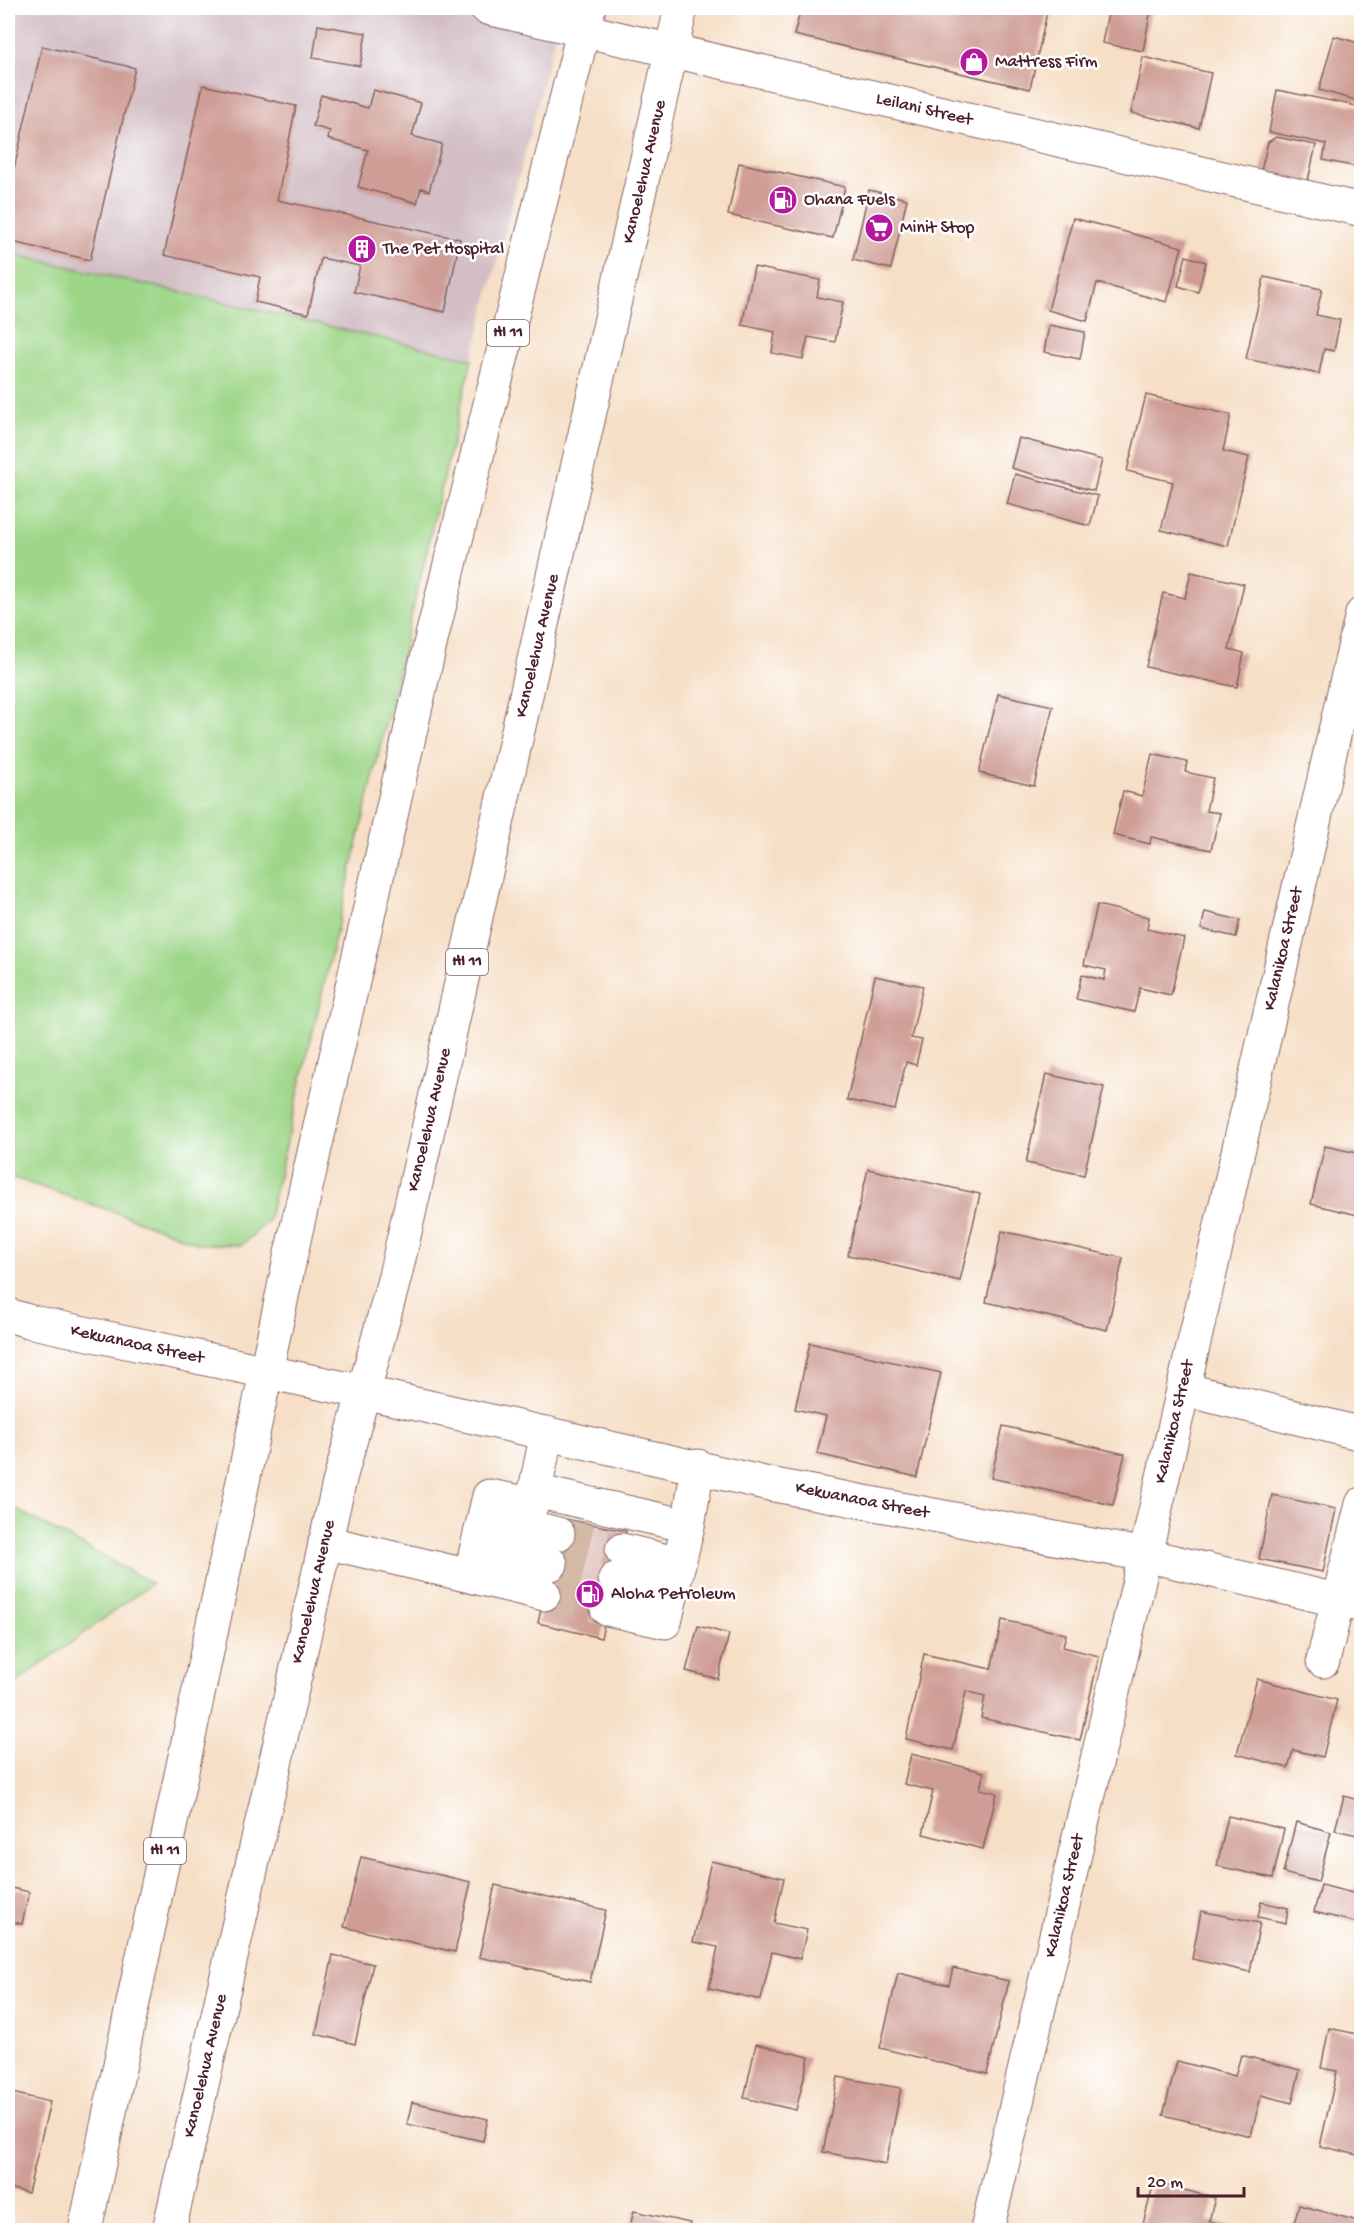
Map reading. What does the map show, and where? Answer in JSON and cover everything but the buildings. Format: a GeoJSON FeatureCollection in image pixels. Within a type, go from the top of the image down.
{"type":"FeatureCollection","features":[{"type":"Feature","properties":{"kind":"main road","name":"Leilani Street"},"geometry":{"type":"LineString","coordinates":[[487,8],[586,19],[670,51],[1362,210]]}},
{"type":"Feature","properties":{"kind":"main road","name":"Kanoelehua Avenue"},"geometry":{"type":"LineString","coordinates":[[169,2230],[325,1542],[400,1253],[681,8]]}},
{"type":"Feature","properties":{"kind":"main road","name":"HI 11"},"geometry":{"type":"LineString","coordinates":[[85,2230],[294,1237],[432,636],[586,19]]}},
{"type":"Feature","properties":{"kind":"main road","name":"Kalanikoa Street"},"geometry":{"type":"LineString","coordinates":[[987,2230],[1362,614]]}},
{"type":"Feature","properties":{"kind":"main road","name":"Kekuanaoa Street"},"geometry":{"type":"LineString","coordinates":[[8,1315],[28,1322],[314,1380],[769,1484],[1145,1555],[1350,1603]]}},
{"type":"Feature","properties":{"kind":"main road"},"geometry":{"type":"LineString","coordinates":[[1183,1389],[1362,1434]]}},
{"type":"Feature","properties":{"kind":"main road"},"geometry":{"type":"LineString","coordinates":[[474,1562],[489,1496],[532,1504],[547,1433]]}},
{"type":"Feature","properties":{"kind":"main road"},"geometry":{"type":"LineString","coordinates":[[675,1579],[615,1579],[665,1622],[688,1526],[698,1466]]}},
{"type":"Feature","properties":{"kind":"main road"},"geometry":{"type":"LineString","coordinates":[[535,1491],[688,1526]]}},
{"type":"Feature","properties":{"kind":"main road"},"geometry":{"type":"LineString","coordinates":[[1323,1661],[1350,1603],[1362,1504]]}},
{"type":"Feature","properties":{"kind":"main road"},"geometry":{"type":"LineString","coordinates":[[325,1542],[474,1562],[551,1564],[485,1516]]}},
{"type":"Feature","properties":{"kind":"shaded area"},"geometry":{"type":"Polygon","coordinates":[[[8,8],[562,8],[472,359],[8,253],[8,8]]]}},
{"type":"Feature","properties":{"kind":"green space"},"geometry":{"type":"Polygon","coordinates":[[[8,253],[472,359],[268,1221],[242,1245],[200,1244],[8,1176],[8,253]]]}},
{"type":"Feature","properties":{"kind":"green space"},"geometry":{"type":"Polygon","coordinates":[[[8,1505],[152,1583],[8,1689],[8,1505]]]}},
{"type":"Feature","properties":{"kind":"tunnel"},"geometry":{"type":"LineString","coordinates":[[558,1534],[622,1550]]}},
{"type":"Feature","properties":{"kind":"tunnel"},"geometry":{"type":"LineString","coordinates":[[551,1564],[615,1579]]}},
{"type":"Feature","properties":{"kind":"tunnel"},"geometry":{"type":"LineString","coordinates":[[544,1594],[607,1609]]}},
{"type":"Feature","properties":{"kind":"place","name":"Mattress Firm"},"geometry":{"type":"Point","coordinates":[974,62]}},
{"type":"Feature","properties":{"kind":"place","name":"Ohana Fuels"},"geometry":{"type":"Point","coordinates":[783,200]}},
{"type":"Feature","properties":{"kind":"place","name":"Minit Stop"},"geometry":{"type":"Point","coordinates":[879,228]}},
{"type":"Feature","properties":{"kind":"place","name":"The Pet Hospital"},"geometry":{"type":"Point","coordinates":[362,249]}},
{"type":"Feature","properties":{"kind":"place","name":"Aloha Petroleum"},"geometry":{"type":"Point","coordinates":[590,1594]}}]}
